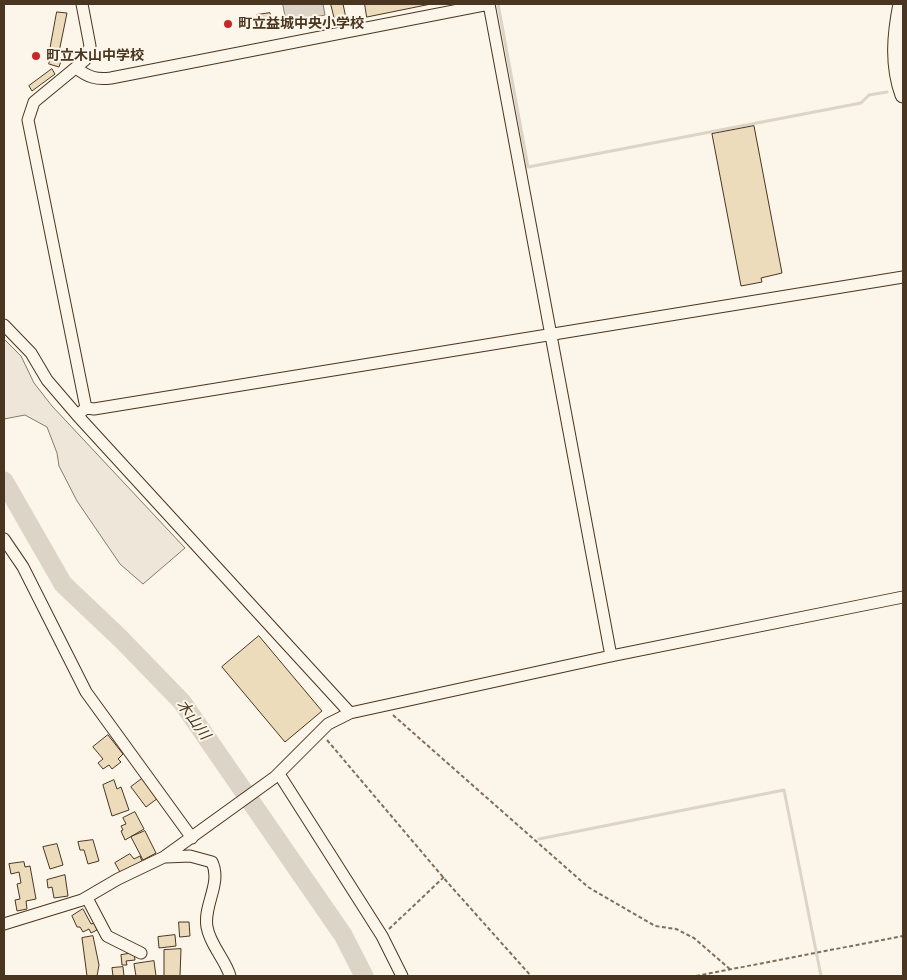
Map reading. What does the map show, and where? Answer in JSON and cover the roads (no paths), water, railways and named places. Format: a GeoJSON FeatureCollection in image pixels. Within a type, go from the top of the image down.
{"type":"FeatureCollection","features":[{"type":"Feature","properties":{"kind":"main road"},"geometry":{"type":"LineString","coordinates":[[901,4],[895,37],[902,86]]}},
{"type":"Feature","properties":{"kind":"street"},"geometry":{"type":"LineString","coordinates":[[82,4],[90,46],[85,60],[34,102],[28,120],[82,412]]}},
{"type":"Feature","properties":{"kind":"street"},"geometry":{"type":"LineString","coordinates":[[76,68],[86,75],[98,79],[110,78],[489,4],[611,656]]}},
{"type":"Feature","properties":{"kind":"street"},"geometry":{"type":"LineString","coordinates":[[82,412],[103,407],[903,276]]}},
{"type":"Feature","properties":{"kind":"street"},"geometry":{"type":"LineString","coordinates":[[4,325],[31,353],[47,380],[82,412],[350,713]]}},
{"type":"Feature","properties":{"kind":"street"},"geometry":{"type":"LineString","coordinates":[[4,539],[23,567],[86,692],[194,837]]}},
{"type":"Feature","properties":{"kind":"street"},"geometry":{"type":"LineString","coordinates":[[4,923],[87,898],[118,879],[164,857],[277,775],[328,724],[350,713],[611,656],[903,597]]}},
{"type":"Feature","properties":{"kind":"street"},"geometry":{"type":"LineString","coordinates":[[277,775],[382,936],[402,976]]}},
{"type":"Feature","properties":{"kind":"street"},"geometry":{"type":"LineString","coordinates":[[164,857],[190,856],[212,862],[215,870],[215,880],[207,927],[226,963],[230,976]]}},
{"type":"Feature","properties":{"kind":"street"},"geometry":{"type":"LineString","coordinates":[[87,898],[107,936],[141,953]]}},
{"type":"Feature","properties":{"kind":"waterway"},"geometry":{"type":"LineString","coordinates":[[498,4],[528,167],[861,103],[869,95],[887,92]]}},
{"type":"Feature","properties":{"kind":"waterway","name":"木山川"},"geometry":{"type":"LineString","coordinates":[[4,481],[63,584],[121,639],[182,702],[343,935],[364,976]]}},
{"type":"Feature","properties":{"kind":"waterway"},"geometry":{"type":"LineString","coordinates":[[539,839],[784,790],[821,976]]}},
{"type":"Feature","properties":{"kind":"place","name":"町立益城中央小学校"},"geometry":{"type":"Point","coordinates":[228,24]}},
{"type":"Feature","properties":{"kind":"place","name":"町立木山中学校"},"geometry":{"type":"Point","coordinates":[36,56]}}]}
